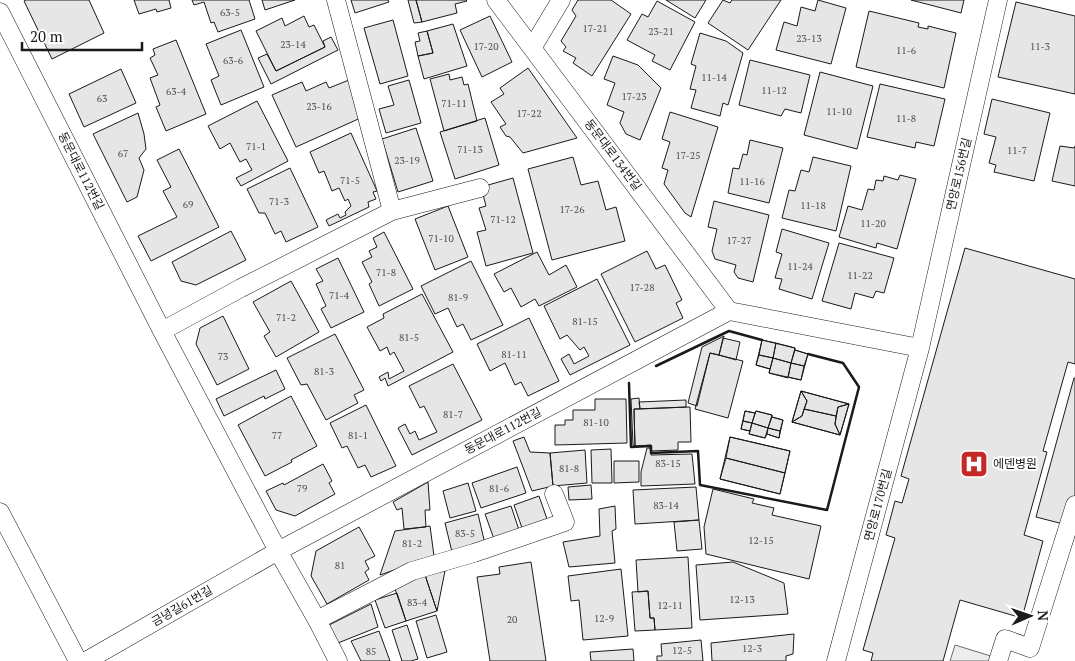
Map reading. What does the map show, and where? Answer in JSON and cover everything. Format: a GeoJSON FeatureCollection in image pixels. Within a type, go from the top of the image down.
{"type":"FeatureCollection","features":[{"type":"Feature","properties":{"kind":"lane"},"geometry":{"type":"LineString","coordinates":[[336,0],[392,211]]}},
{"type":"Feature","properties":{"kind":"lane","name":"동문대로134번길"},"geometry":{"type":"LineString","coordinates":[[496,0],[729,311]]}},
{"type":"Feature","properties":{"kind":"lane"},"geometry":{"type":"LineString","coordinates":[[532,48],[561,0]]}},
{"type":"Feature","properties":{"kind":"lane","name":"면앙로156번길"},"geometry":{"type":"LineString","coordinates":[[920,348],[998,0]]}},
{"type":"Feature","properties":{"kind":"lane","name":"동문대로112번길"},"geometry":{"type":"LineString","coordinates":[[0,12],[162,330],[338,661]]}},
{"type":"Feature","properties":{"kind":"lane"},"geometry":{"type":"LineString","coordinates":[[162,330],[392,211],[480,188]]}},
{"type":"Feature","properties":{"kind":"lane"},"geometry":{"type":"LineString","coordinates":[[729,311],[920,348]]}},
{"type":"Feature","properties":{"kind":"lane","name":"동문대로112번길"},"geometry":{"type":"LineString","coordinates":[[278,551],[729,311]]}},
{"type":"Feature","properties":{"kind":"lane","name":"면앙로170번길"},"geometry":{"type":"LineString","coordinates":[[836,661],[920,348]]}},
{"type":"Feature","properties":{"kind":"lane"},"geometry":{"type":"LineString","coordinates":[[317,620],[412,571],[474,553],[565,522],[554,494]]}},
{"type":"Feature","properties":{"kind":"lane"},"geometry":{"type":"LineString","coordinates":[[998,661],[1005,639],[1030,648],[1075,505]]}},
{"type":"Feature","properties":{"kind":"lane"},"geometry":{"type":"LineString","coordinates":[[0,512],[78,661]]}},
{"type":"Feature","properties":{"kind":"lane","name":"금녕길61번길"},"geometry":{"type":"LineString","coordinates":[[86,661],[278,551]]}},
{"type":"Feature","properties":{"kind":"shaded area"},"geometry":{"type":"Polygon","coordinates":[[[955,645],[1007,661],[950,661],[955,645]]]}},
{"type":"Feature","properties":{"kind":"building"},"geometry":{"type":"Polygon","coordinates":[[[89,0],[104,33],[52,59],[24,1],[89,0]]]}},
{"type":"Feature","properties":{"kind":"building"},"geometry":{"type":"Polygon","coordinates":[[[134,0],[169,0],[171,8],[157,12],[156,9],[139,14],[134,0]]]}},
{"type":"Feature","properties":{"kind":"building"},"geometry":{"type":"Polygon","coordinates":[[[192,0],[249,0],[255,19],[218,32],[214,22],[211,23],[204,2],[194,5],[192,0]]]}},
{"type":"Feature","properties":{"kind":"building"},"geometry":{"type":"Polygon","coordinates":[[[262,0],[295,0],[265,10],[262,0]]]}},
{"type":"Feature","properties":{"kind":"building"},"geometry":{"type":"Polygon","coordinates":[[[351,0],[388,0],[389,2],[355,13],[351,0]]]}},
{"type":"Feature","properties":{"kind":"building"},"geometry":{"type":"Polygon","coordinates":[[[408,0],[416,0],[422,22],[414,23],[408,0]]]}},
{"type":"Feature","properties":{"kind":"building"},"geometry":{"type":"Polygon","coordinates":[[[416,0],[467,1],[455,4],[457,13],[422,22],[416,0]]]}},
{"type":"Feature","properties":{"kind":"building"},"geometry":{"type":"Polygon","coordinates":[[[578,0],[611,0],[631,14],[592,76],[573,63],[576,58],[563,51],[566,47],[561,41],[576,16],[572,10],[578,0]]]}},
{"type":"Feature","properties":{"kind":"building"},"geometry":{"type":"Polygon","coordinates":[[[666,0],[706,0],[695,18],[666,0]]]}},
{"type":"Feature","properties":{"kind":"building"},"geometry":{"type":"Polygon","coordinates":[[[723,0],[730,3],[732,0],[781,0],[748,50],[708,23],[723,0]]]}},
{"type":"Feature","properties":{"kind":"building"},"geometry":{"type":"Polygon","coordinates":[[[818,0],[846,8],[831,64],[776,50],[784,22],[797,26],[801,7],[815,11],[818,0]]]}},
{"type":"Feature","properties":{"kind":"building"},"geometry":{"type":"Polygon","coordinates":[[[911,0],[964,0],[961,13],[911,0]]]}},
{"type":"Feature","properties":{"kind":"building"},"geometry":{"type":"Polygon","coordinates":[[[657,1],[695,22],[670,70],[652,61],[655,55],[627,40],[642,14],[648,17],[657,1]]]}},
{"type":"Feature","properties":{"kind":"building"},"geometry":{"type":"Polygon","coordinates":[[[1016,2],[1075,16],[1075,94],[998,77],[1016,2]]]}},
{"type":"Feature","properties":{"kind":"building"},"geometry":{"type":"Polygon","coordinates":[[[869,11],[919,23],[918,27],[928,29],[928,26],[956,33],[944,88],[856,67],[869,11]]]}},
{"type":"Feature","properties":{"kind":"building"},"geometry":{"type":"Polygon","coordinates":[[[304,16],[309,27],[314,25],[325,47],[276,71],[256,31],[282,18],[285,26],[304,16]]]}},
{"type":"Feature","properties":{"kind":"building"},"geometry":{"type":"Polygon","coordinates":[[[490,16],[512,62],[482,77],[460,30],[490,16]]]}},
{"type":"Feature","properties":{"kind":"building"},"geometry":{"type":"Polygon","coordinates":[[[393,20],[408,76],[380,84],[364,28],[393,20]]]}},
{"type":"Feature","properties":{"kind":"building"},"geometry":{"type":"Polygon","coordinates":[[[453,24],[467,66],[424,79],[418,56],[433,53],[427,31],[453,24]]]}},
{"type":"Feature","properties":{"kind":"building"},"geometry":{"type":"Polygon","coordinates":[[[241,30],[264,87],[221,105],[211,80],[219,76],[206,44],[241,30]]]}},
{"type":"Feature","properties":{"kind":"building"},"geometry":{"type":"Polygon","coordinates":[[[427,31],[433,53],[418,56],[415,42],[420,41],[418,33],[427,31]]]}},
{"type":"Feature","properties":{"kind":"building"},"geometry":{"type":"Polygon","coordinates":[[[700,33],[726,41],[743,53],[728,105],[723,103],[720,116],[691,108],[696,90],[690,89],[696,66],[691,64],[700,33]]]}},
{"type":"Feature","properties":{"kind":"building"},"geometry":{"type":"Polygon","coordinates":[[[331,37],[338,50],[271,84],[258,58],[267,54],[276,71],[325,47],[323,41],[331,37]]]}},
{"type":"Feature","properties":{"kind":"building"},"geometry":{"type":"Polygon","coordinates":[[[176,40],[206,114],[166,131],[156,107],[160,105],[150,78],[158,75],[150,58],[155,55],[153,49],[176,40]]]}},
{"type":"Feature","properties":{"kind":"building"},"geometry":{"type":"Polygon","coordinates":[[[613,56],[638,65],[661,88],[640,140],[626,134],[620,123],[624,112],[607,105],[615,83],[604,79],[613,56]]]}},
{"type":"Feature","properties":{"kind":"building"},"geometry":{"type":"Polygon","coordinates":[[[750,60],[810,75],[801,113],[785,109],[781,116],[739,105],[750,60]]]}},
{"type":"Feature","properties":{"kind":"building"},"geometry":{"type":"Polygon","coordinates":[[[528,68],[577,138],[523,153],[510,137],[506,136],[500,127],[506,124],[491,102],[504,94],[500,88],[528,68]]]}},
{"type":"Feature","properties":{"kind":"building"},"geometry":{"type":"Polygon","coordinates":[[[121,69],[136,103],[84,127],[69,94],[121,69]]]}},
{"type":"Feature","properties":{"kind":"building"},"geometry":{"type":"Polygon","coordinates":[[[820,72],[873,86],[857,149],[804,135],[820,72]]]}},
{"type":"Feature","properties":{"kind":"building"},"geometry":{"type":"Polygon","coordinates":[[[449,74],[450,80],[462,77],[464,85],[468,84],[477,121],[444,131],[430,79],[449,74]]]}},
{"type":"Feature","properties":{"kind":"building"},"geometry":{"type":"Polygon","coordinates":[[[349,80],[365,116],[296,147],[272,95],[302,82],[306,91],[326,82],[329,88],[349,80]]]}},
{"type":"Feature","properties":{"kind":"building"},"geometry":{"type":"Polygon","coordinates":[[[409,80],[421,123],[386,133],[379,109],[394,105],[388,86],[409,80]]]}},
{"type":"Feature","properties":{"kind":"building"},"geometry":{"type":"Polygon","coordinates":[[[880,84],[945,99],[934,146],[916,142],[915,148],[867,137],[880,84]]]}},
{"type":"Feature","properties":{"kind":"building"},"geometry":{"type":"Polygon","coordinates":[[[992,99],[1050,113],[1034,181],[994,172],[996,165],[989,163],[996,137],[984,134],[992,99]]]}},
{"type":"Feature","properties":{"kind":"building"},"geometry":{"type":"Polygon","coordinates":[[[257,101],[288,161],[241,186],[236,178],[252,170],[246,159],[240,162],[230,143],[220,149],[208,126],[257,101]]]}},
{"type":"Feature","properties":{"kind":"building"},"geometry":{"type":"Polygon","coordinates":[[[670,112],[718,127],[691,217],[685,213],[664,184],[668,170],[662,168],[670,142],[662,139],[670,112]]]}},
{"type":"Feature","properties":{"kind":"building"},"geometry":{"type":"Polygon","coordinates":[[[138,113],[146,149],[139,158],[144,170],[137,197],[127,202],[93,134],[138,113]]]}},
{"type":"Feature","properties":{"kind":"building"},"geometry":{"type":"Polygon","coordinates":[[[485,118],[499,165],[455,179],[440,132],[485,118]]]}},
{"type":"Feature","properties":{"kind":"building"},"geometry":{"type":"Polygon","coordinates":[[[416,128],[433,181],[398,192],[382,139],[416,128]]]}},
{"type":"Feature","properties":{"kind":"building"},"geometry":{"type":"Polygon","coordinates":[[[351,133],[377,191],[373,192],[376,199],[368,202],[369,207],[329,226],[326,220],[338,214],[340,218],[346,215],[345,212],[351,206],[348,199],[345,201],[339,188],[332,191],[324,171],[319,173],[310,152],[351,133]]]}},
{"type":"Feature","properties":{"kind":"building"},"geometry":{"type":"Polygon","coordinates":[[[750,140],[783,148],[769,203],[728,193],[733,168],[739,169],[743,154],[747,155],[750,140]]]}},
{"type":"Feature","properties":{"kind":"building"},"geometry":{"type":"Polygon","coordinates":[[[1060,146],[1074,148],[1075,146],[1075,186],[1052,181],[1060,146]]]}},
{"type":"Feature","properties":{"kind":"building"},"geometry":{"type":"Polygon","coordinates":[[[179,149],[219,227],[151,261],[138,236],[177,217],[163,191],[171,187],[157,160],[179,149]]]}},
{"type":"Feature","properties":{"kind":"building"},"geometry":{"type":"Polygon","coordinates":[[[573,157],[581,185],[598,181],[606,210],[616,207],[625,241],[552,260],[528,169],[573,157]]]}},
{"type":"Feature","properties":{"kind":"building"},"geometry":{"type":"Polygon","coordinates":[[[813,157],[851,166],[836,231],[782,218],[789,190],[795,191],[801,170],[809,172],[813,157]]]}},
{"type":"Feature","properties":{"kind":"building"},"geometry":{"type":"Polygon","coordinates":[[[290,168],[318,227],[286,242],[281,231],[275,234],[265,213],[259,213],[247,189],[290,168]]]}},
{"type":"Feature","properties":{"kind":"building"},"geometry":{"type":"Polygon","coordinates":[[[900,175],[916,179],[897,249],[877,243],[876,248],[839,237],[848,206],[862,210],[868,189],[874,190],[876,180],[883,181],[884,176],[898,180],[900,175]]]}},
{"type":"Feature","properties":{"kind":"building"},"geometry":{"type":"Polygon","coordinates":[[[513,178],[533,253],[486,266],[477,232],[486,230],[479,208],[486,206],[481,187],[513,178]]]}},
{"type":"Feature","properties":{"kind":"building"},"geometry":{"type":"Polygon","coordinates":[[[714,201],[769,215],[753,282],[738,278],[734,272],[736,265],[715,259],[712,251],[717,229],[708,227],[714,201]]]}},
{"type":"Feature","properties":{"kind":"building"},"geometry":{"type":"Polygon","coordinates":[[[448,206],[468,257],[435,270],[415,219],[448,206]]]}},
{"type":"Feature","properties":{"kind":"building"},"geometry":{"type":"Polygon","coordinates":[[[782,229],[829,243],[812,299],[779,289],[782,279],[775,278],[782,254],[776,252],[782,229]]]}},
{"type":"Feature","properties":{"kind":"building"},"geometry":{"type":"Polygon","coordinates":[[[231,231],[246,260],[196,285],[181,281],[172,262],[231,231]]]}},
{"type":"Feature","properties":{"kind":"building"},"geometry":{"type":"Polygon","coordinates":[[[384,232],[413,289],[379,306],[369,284],[372,282],[362,262],[372,257],[369,251],[377,247],[373,238],[384,232]]]}},
{"type":"Feature","properties":{"kind":"building"},"geometry":{"type":"Polygon","coordinates":[[[839,243],[894,258],[884,293],[876,291],[873,298],[855,293],[851,309],[822,301],[839,243]]]}},
{"type":"Feature","properties":{"kind":"building","name":"에덴병원"},"geometry":{"type":"Polygon","coordinates":[[[965,248],[1075,279],[1075,364],[1068,362],[1043,451],[1047,452],[1024,535],[1043,541],[1022,618],[960,600],[943,661],[871,661],[873,653],[863,650],[895,538],[886,535],[895,501],[902,503],[909,479],[901,476],[965,248]]]}},
{"type":"Feature","properties":{"kind":"building"},"geometry":{"type":"Polygon","coordinates":[[[647,251],[656,269],[665,265],[682,300],[676,303],[683,318],[635,342],[601,274],[647,251]]]}},
{"type":"Feature","properties":{"kind":"building"},"geometry":{"type":"Polygon","coordinates":[[[537,252],[549,275],[566,265],[577,287],[539,306],[535,299],[521,307],[511,288],[504,292],[494,274],[537,252]]]}},
{"type":"Feature","properties":{"kind":"building"},"geometry":{"type":"Polygon","coordinates":[[[338,258],[364,312],[331,328],[321,309],[326,306],[316,284],[323,281],[316,269],[338,258]]]}},
{"type":"Feature","properties":{"kind":"building"},"geometry":{"type":"Polygon","coordinates":[[[471,261],[503,325],[471,340],[463,324],[457,327],[448,308],[435,314],[421,286],[471,261]]]}},
{"type":"Feature","properties":{"kind":"building"},"geometry":{"type":"Polygon","coordinates":[[[597,279],[630,345],[570,375],[561,359],[569,354],[574,364],[589,356],[584,347],[580,350],[567,335],[560,339],[544,306],[597,279]]]}},
{"type":"Feature","properties":{"kind":"building"},"geometry":{"type":"Polygon","coordinates":[[[291,281],[319,332],[276,357],[264,336],[270,332],[253,302],[291,281]]]}},
{"type":"Feature","properties":{"kind":"building"},"geometry":{"type":"Polygon","coordinates":[[[422,294],[453,352],[388,386],[385,378],[381,381],[379,377],[388,372],[389,379],[404,371],[394,352],[390,355],[387,347],[380,351],[367,327],[384,318],[383,314],[422,294]]]}},
{"type":"Feature","properties":{"kind":"building"},"geometry":{"type":"Polygon","coordinates":[[[223,316],[249,369],[217,385],[196,344],[200,328],[223,316]]]}},
{"type":"Feature","properties":{"kind":"building"},"geometry":{"type":"Polygon","coordinates":[[[529,318],[559,381],[528,396],[521,382],[515,385],[505,363],[490,371],[477,344],[529,318]]]}},
{"type":"Feature","properties":{"kind":"building"},"geometry":{"type":"Polygon","coordinates":[[[335,334],[364,390],[354,395],[358,403],[326,420],[307,384],[301,385],[287,358],[335,334]]]}},
{"type":"Feature","properties":{"kind":"building"},"geometry":{"type":"Polygon","coordinates":[[[724,336],[719,355],[710,353],[697,406],[688,403],[702,347],[724,336]]]}},
{"type":"Feature","properties":{"kind":"building"},"geometry":{"type":"Polygon","coordinates":[[[723,338],[740,342],[736,360],[719,355],[723,338]]]}},
{"type":"Feature","properties":{"kind":"building"},"geometry":{"type":"Polygon","coordinates":[[[762,340],[795,348],[795,350],[808,354],[801,380],[769,373],[770,369],[756,365],[762,340]]]}},
{"type":"Feature","properties":{"kind":"building"},"geometry":{"type":"Polygon","coordinates":[[[762,340],[776,343],[773,358],[759,355],[762,340]]]}},
{"type":"Feature","properties":{"kind":"building"},"geometry":{"type":"Polygon","coordinates":[[[776,343],[795,348],[791,363],[773,358],[776,343]]]}},
{"type":"Feature","properties":{"kind":"building"},"geometry":{"type":"Polygon","coordinates":[[[795,350],[808,354],[804,366],[791,363],[795,350]]]}},
{"type":"Feature","properties":{"kind":"building"},"geometry":{"type":"Polygon","coordinates":[[[710,353],[743,361],[728,418],[695,409],[710,353]]]}},
{"type":"Feature","properties":{"kind":"building"},"geometry":{"type":"Polygon","coordinates":[[[759,355],[773,358],[770,369],[756,365],[759,355]]]}},
{"type":"Feature","properties":{"kind":"building"},"geometry":{"type":"Polygon","coordinates":[[[773,358],[791,363],[788,378],[769,373],[773,358]]]}},
{"type":"Feature","properties":{"kind":"building"},"geometry":{"type":"Polygon","coordinates":[[[791,363],[804,366],[801,380],[788,377],[791,363]]]}},
{"type":"Feature","properties":{"kind":"building"},"geometry":{"type":"Polygon","coordinates":[[[453,364],[482,420],[412,455],[398,428],[405,424],[410,434],[415,431],[419,440],[437,432],[424,406],[420,408],[409,386],[453,364]]]}},
{"type":"Feature","properties":{"kind":"building"},"geometry":{"type":"Polygon","coordinates":[[[276,370],[285,389],[265,399],[264,396],[224,416],[216,399],[276,370]]]}},
{"type":"Feature","properties":{"kind":"building"},"geometry":{"type":"Polygon","coordinates":[[[1075,378],[1075,527],[1036,517],[1075,378]]]}},
{"type":"Feature","properties":{"kind":"building"},"geometry":{"type":"Polygon","coordinates":[[[801,391],[849,404],[840,435],[792,422],[801,391]]]}},
{"type":"Feature","properties":{"kind":"building"},"geometry":{"type":"Polygon","coordinates":[[[801,391],[807,401],[802,416],[792,422],[801,391]]]}},
{"type":"Feature","properties":{"kind":"building"},"geometry":{"type":"Polygon","coordinates":[[[801,391],[849,404],[838,407],[836,416],[804,409],[807,401],[801,391]]]}},
{"type":"Feature","properties":{"kind":"building"},"geometry":{"type":"Polygon","coordinates":[[[291,396],[317,446],[265,476],[238,425],[291,396]]]}},
{"type":"Feature","properties":{"kind":"building"},"geometry":{"type":"Polygon","coordinates":[[[639,398],[640,409],[634,409],[635,446],[633,445],[631,399],[639,398]]]}},
{"type":"Feature","properties":{"kind":"building"},"geometry":{"type":"Polygon","coordinates":[[[595,399],[626,399],[627,443],[555,445],[555,425],[565,425],[565,420],[573,420],[573,410],[595,410],[595,399]]]}},
{"type":"Feature","properties":{"kind":"building"},"geometry":{"type":"Polygon","coordinates":[[[686,400],[686,407],[640,409],[639,402],[686,400]]]}},
{"type":"Feature","properties":{"kind":"building"},"geometry":{"type":"Polygon","coordinates":[[[849,404],[840,435],[835,424],[838,407],[849,404]]]}},
{"type":"Feature","properties":{"kind":"building"},"geometry":{"type":"Polygon","coordinates":[[[366,405],[396,466],[371,477],[365,465],[358,468],[347,446],[342,448],[330,423],[366,405]]]}},
{"type":"Feature","properties":{"kind":"building"},"geometry":{"type":"Polygon","coordinates":[[[690,407],[691,442],[678,442],[678,450],[651,451],[651,445],[635,446],[634,409],[690,407]]]}},
{"type":"Feature","properties":{"kind":"building"},"geometry":{"type":"Polygon","coordinates":[[[804,409],[836,416],[835,424],[840,435],[792,422],[802,416],[804,409]]]}},
{"type":"Feature","properties":{"kind":"building"},"geometry":{"type":"Polygon","coordinates":[[[745,411],[755,413],[756,411],[783,420],[779,438],[767,434],[765,438],[749,434],[750,431],[741,429],[745,411]]]}},
{"type":"Feature","properties":{"kind":"building"},"geometry":{"type":"Polygon","coordinates":[[[745,411],[755,413],[752,423],[743,421],[745,411]]]}},
{"type":"Feature","properties":{"kind":"building"},"geometry":{"type":"Polygon","coordinates":[[[756,411],[772,415],[768,428],[752,423],[756,411]]]}},
{"type":"Feature","properties":{"kind":"building"},"geometry":{"type":"Polygon","coordinates":[[[772,417],[783,420],[780,431],[768,428],[772,417]]]}},
{"type":"Feature","properties":{"kind":"building"},"geometry":{"type":"Polygon","coordinates":[[[743,421],[752,423],[750,431],[741,429],[743,421]]]}},
{"type":"Feature","properties":{"kind":"building"},"geometry":{"type":"Polygon","coordinates":[[[752,423],[768,428],[765,438],[749,434],[752,423]]]}},
{"type":"Feature","properties":{"kind":"building"},"geometry":{"type":"Polygon","coordinates":[[[768,428],[780,431],[779,438],[767,434],[768,428]]]}},
{"type":"Feature","properties":{"kind":"building"},"geometry":{"type":"Polygon","coordinates":[[[524,437],[530,452],[550,453],[553,486],[532,491],[513,441],[524,437]]]}},
{"type":"Feature","properties":{"kind":"building"},"geometry":{"type":"Polygon","coordinates":[[[730,437],[790,451],[780,494],[720,479],[730,437]]]}},
{"type":"Feature","properties":{"kind":"building"},"geometry":{"type":"Polygon","coordinates":[[[730,437],[790,451],[785,473],[726,458],[730,437]]]}},
{"type":"Feature","properties":{"kind":"building"},"geometry":{"type":"Polygon","coordinates":[[[647,448],[650,448],[651,455],[692,454],[695,484],[641,486],[641,472],[647,448]]]}},
{"type":"Feature","properties":{"kind":"building"},"geometry":{"type":"Polygon","coordinates":[[[611,449],[612,483],[592,483],[591,450],[611,449]]]}},
{"type":"Feature","properties":{"kind":"building"},"geometry":{"type":"Polygon","coordinates":[[[585,450],[587,483],[553,486],[550,453],[585,450]]]}},
{"type":"Feature","properties":{"kind":"building"},"geometry":{"type":"Polygon","coordinates":[[[726,458],[785,473],[780,494],[720,479],[726,458]]]}},
{"type":"Feature","properties":{"kind":"building"},"geometry":{"type":"Polygon","coordinates":[[[614,461],[639,461],[639,482],[614,483],[614,461]]]}},
{"type":"Feature","properties":{"kind":"building"},"geometry":{"type":"Polygon","coordinates":[[[323,464],[332,481],[329,483],[335,494],[295,516],[276,510],[266,491],[283,483],[284,485],[323,464]]]}},
{"type":"Feature","properties":{"kind":"building"},"geometry":{"type":"Polygon","coordinates":[[[517,467],[526,493],[481,508],[472,483],[517,467]]]}},
{"type":"Feature","properties":{"kind":"building"},"geometry":{"type":"Polygon","coordinates":[[[428,482],[430,510],[425,510],[426,527],[404,529],[402,508],[397,510],[393,502],[428,482]]]}},
{"type":"Feature","properties":{"kind":"building"},"geometry":{"type":"Polygon","coordinates":[[[468,483],[476,511],[450,518],[443,491],[468,483]]]}},
{"type":"Feature","properties":{"kind":"building"},"geometry":{"type":"Polygon","coordinates":[[[591,485],[592,499],[569,500],[568,487],[591,485]]]}},
{"type":"Feature","properties":{"kind":"building"},"geometry":{"type":"Polygon","coordinates":[[[696,487],[699,520],[635,524],[633,490],[696,487]]]}},
{"type":"Feature","properties":{"kind":"building"},"geometry":{"type":"Polygon","coordinates":[[[713,489],[754,499],[752,503],[774,508],[772,515],[821,526],[809,579],[706,554],[704,527],[713,489]]]}},
{"type":"Feature","properties":{"kind":"building"},"geometry":{"type":"Polygon","coordinates":[[[539,496],[547,519],[522,528],[514,505],[539,496]]]}},
{"type":"Feature","properties":{"kind":"building"},"geometry":{"type":"Polygon","coordinates":[[[511,506],[519,530],[494,539],[485,514],[511,506]]]}},
{"type":"Feature","properties":{"kind":"building"},"geometry":{"type":"Polygon","coordinates":[[[615,506],[616,529],[612,531],[615,563],[569,567],[563,542],[600,536],[599,509],[615,506]]]}},
{"type":"Feature","properties":{"kind":"building"},"geometry":{"type":"Polygon","coordinates":[[[478,514],[485,544],[452,552],[445,523],[478,514]]]}},
{"type":"Feature","properties":{"kind":"building"},"geometry":{"type":"Polygon","coordinates":[[[699,520],[702,549],[677,551],[674,522],[699,520]]]}},
{"type":"Feature","properties":{"kind":"building"},"geometry":{"type":"Polygon","coordinates":[[[430,526],[434,556],[380,575],[395,531],[430,526]]]}},
{"type":"Feature","properties":{"kind":"building"},"geometry":{"type":"Polygon","coordinates":[[[359,527],[375,556],[365,561],[369,569],[365,572],[369,580],[327,604],[311,576],[316,551],[359,527]]]}},
{"type":"Feature","properties":{"kind":"building"},"geometry":{"type":"Polygon","coordinates":[[[688,557],[692,628],[655,630],[654,618],[650,618],[648,591],[638,592],[636,560],[688,557]]]}},
{"type":"Feature","properties":{"kind":"building"},"geometry":{"type":"Polygon","coordinates":[[[531,562],[546,661],[490,661],[477,577],[500,574],[499,567],[531,562]]]}},
{"type":"Feature","properties":{"kind":"building"},"geometry":{"type":"Polygon","coordinates":[[[733,562],[784,583],[788,614],[700,620],[696,565],[733,562]]]}},
{"type":"Feature","properties":{"kind":"building"},"geometry":{"type":"Polygon","coordinates":[[[621,569],[628,636],[583,640],[579,600],[571,601],[568,576],[621,569]]]}},
{"type":"Feature","properties":{"kind":"building"},"geometry":{"type":"Polygon","coordinates":[[[445,571],[437,611],[425,575],[445,571]]]}},
{"type":"Feature","properties":{"kind":"building"},"geometry":{"type":"Polygon","coordinates":[[[425,575],[437,611],[406,621],[394,586],[425,575]]]}},
{"type":"Feature","properties":{"kind":"building"},"geometry":{"type":"Polygon","coordinates":[[[648,591],[650,618],[654,618],[655,630],[635,631],[632,592],[648,591]]]}},
{"type":"Feature","properties":{"kind":"building"},"geometry":{"type":"Polygon","coordinates":[[[397,593],[406,621],[385,628],[375,600],[397,593]]]}},
{"type":"Feature","properties":{"kind":"building"},"geometry":{"type":"Polygon","coordinates":[[[371,604],[378,627],[338,643],[329,625],[371,604]]]}},
{"type":"Feature","properties":{"kind":"building"},"geometry":{"type":"Polygon","coordinates":[[[436,615],[447,652],[427,658],[416,621],[436,615]]]}},
{"type":"Feature","properties":{"kind":"building"},"geometry":{"type":"Polygon","coordinates":[[[407,625],[418,659],[402,661],[392,630],[407,625]]]}},
{"type":"Feature","properties":{"kind":"building"},"geometry":{"type":"Polygon","coordinates":[[[379,631],[390,661],[361,661],[351,641],[379,631]]]}},
{"type":"Feature","properties":{"kind":"building"},"geometry":{"type":"Polygon","coordinates":[[[794,634],[793,654],[786,656],[786,661],[712,661],[711,643],[794,634]]]}},
{"type":"Feature","properties":{"kind":"building"},"geometry":{"type":"Polygon","coordinates":[[[701,640],[703,661],[657,661],[657,656],[662,656],[661,644],[701,640]]]}},
{"type":"Feature","properties":{"kind":"building"},"geometry":{"type":"Polygon","coordinates":[[[633,649],[634,661],[591,661],[590,652],[633,649]]]}},
{"type":"Feature","properties":{"kind":"wall"},"geometry":{"type":"LineString","coordinates":[[656,366],[729,331],[762,340]]}},
{"type":"Feature","properties":{"kind":"wall"},"geometry":{"type":"LineString","coordinates":[[629,383],[631,447],[651,446],[651,453],[698,451],[700,485],[827,510],[859,387],[843,363],[808,354]]}},
{"type":"Feature","properties":{"kind":"place","name":"에덴병원"},"geometry":{"type":"Point","coordinates":[974,464]}}]}
